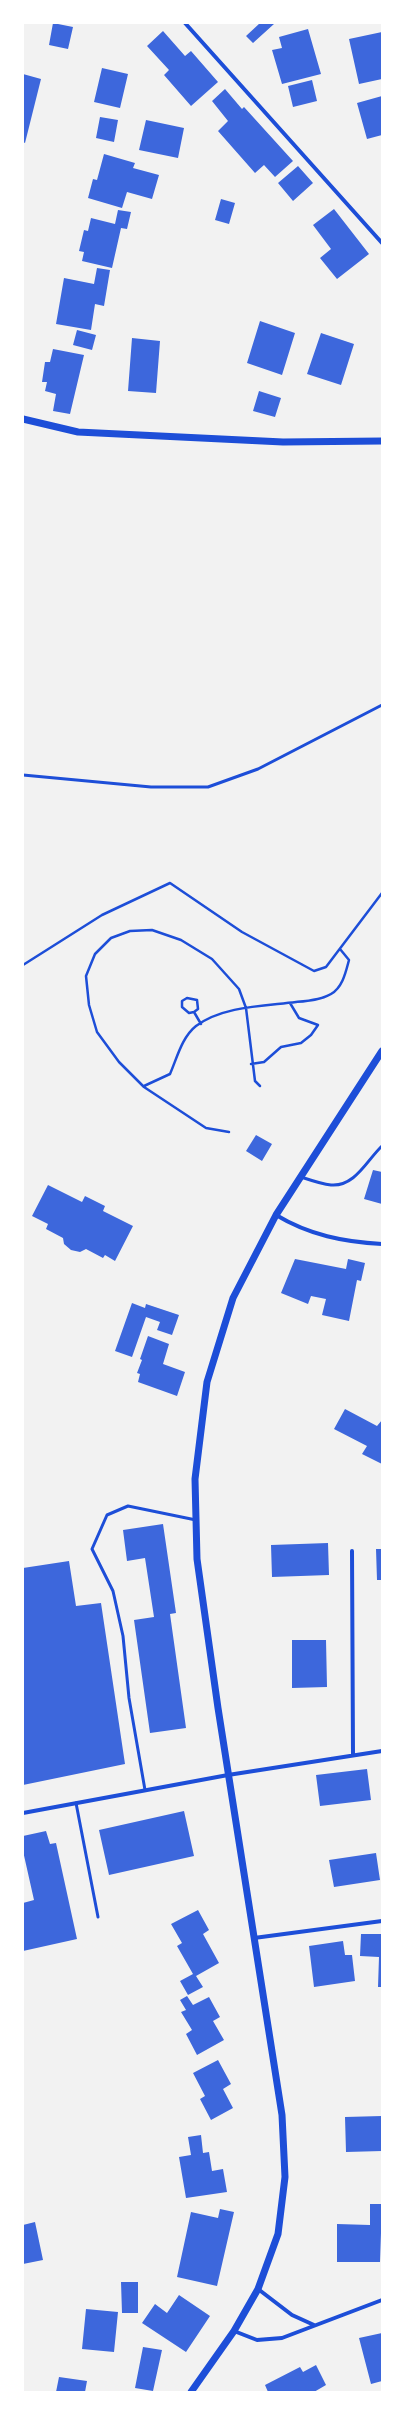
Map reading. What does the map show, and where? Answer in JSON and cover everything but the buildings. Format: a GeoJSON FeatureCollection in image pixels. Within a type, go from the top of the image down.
{"type":"FeatureCollection","features":[{"type":"Feature","properties":{"kind":"street"},"geometry":{"type":"LineString","coordinates":[[185,23],[382,243]]}},
{"type":"Feature","properties":{"kind":"street"},"geometry":{"type":"LineString","coordinates":[[23,419],[78,432],[283,442],[382,441]]}},
{"type":"Feature","properties":{"kind":"street"},"geometry":{"type":"LineString","coordinates":[[191,2392],[234,2331],[258,2289],[278,2234],[285,2177],[282,2115],[228,1775],[197,1559],[195,1479],[207,1382],[233,1298],[276,1215],[382,1051]]}},
{"type":"Feature","properties":{"kind":"street"},"geometry":{"type":"LineString","coordinates":[[276,1215],[292,1225],[326,1238],[382,1244]]}},
{"type":"Feature","properties":{"kind":"street"},"geometry":{"type":"LineString","coordinates":[[352,1551],[353,1756]]}},
{"type":"Feature","properties":{"kind":"street"},"geometry":{"type":"LineString","coordinates":[[23,1813],[228,1775],[382,1751]]}},
{"type":"Feature","properties":{"kind":"street"},"geometry":{"type":"LineString","coordinates":[[254,1938],[382,1921]]}},
{"type":"Feature","properties":{"kind":"street"},"geometry":{"type":"LineString","coordinates":[[258,2289],[292,2315],[314,2325]]}},
{"type":"Feature","properties":{"kind":"street"},"geometry":{"type":"LineString","coordinates":[[234,2331],[257,2340],[276,2338],[382,2300]]}},
{"type":"Feature","properties":{"kind":"lane"},"geometry":{"type":"LineString","coordinates":[[23,775],[151,787],[208,787],[258,769],[382,705]]}},
{"type":"Feature","properties":{"kind":"lane"},"geometry":{"type":"LineString","coordinates":[[300,1177],[331,1185],[341,1184],[358,1175],[372,1156],[382,1146]]}},
{"type":"Feature","properties":{"kind":"lane"},"geometry":{"type":"LineString","coordinates":[[145,1790],[129,1698],[123,1636],[113,1591],[92,1549],[107,1515],[128,1506],[196,1520]]}},
{"type":"Feature","properties":{"kind":"lane"},"geometry":{"type":"LineString","coordinates":[[76,1803],[98,1916]]}},
{"type":"Feature","properties":{"kind":"path"},"geometry":{"type":"LineString","coordinates":[[23,965],[102,915],[170,883],[242,932],[314,971],[326,967],[382,893]]}},
{"type":"Feature","properties":{"kind":"path"},"geometry":{"type":"LineString","coordinates":[[229,1132],[206,1128],[144,1086],[119,1062],[98,1032],[89,1005],[86,976],[95,954],[111,938],[130,931],[152,930],[181,940],[212,959],[239,988],[246,1008],[251,1064],[255,1081],[260,1086]]}},
{"type":"Feature","properties":{"kind":"path"},"geometry":{"type":"LineString","coordinates":[[144,1086],[170,1074],[186,1037],[201,1024],[226,1012],[246,1008],[312,1001],[332,994],[345,978],[349,960],[340,949]]}},
{"type":"Feature","properties":{"kind":"path"},"geometry":{"type":"LineString","coordinates":[[187,998],[197,1000],[198,1009],[194,1012],[189,1013],[182,1007],[182,1002],[187,998]]}},
{"type":"Feature","properties":{"kind":"path"},"geometry":{"type":"LineString","coordinates":[[251,1064],[264,1062],[281,1047],[301,1043],[318,1025],[299,1018],[290,1003]]}},
{"type":"Feature","properties":{"kind":"path"},"geometry":{"type":"LineString","coordinates":[[194,1012],[201,1024]]}}]}
